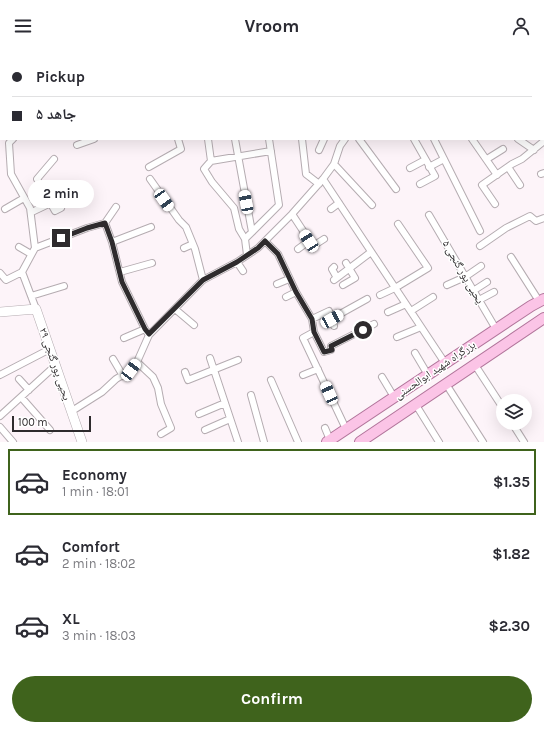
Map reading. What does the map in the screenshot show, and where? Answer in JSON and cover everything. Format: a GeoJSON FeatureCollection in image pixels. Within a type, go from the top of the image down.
{"type":"FeatureCollection","features":[{"type":"Feature","properties":{"kind":"main road","name":"بزرگراه شهید ابوالحسنی"},"geometry":{"type":"LineString","coordinates":[[328,441],[542,300]]}},
{"type":"Feature","properties":{"kind":"main road"},"geometry":{"type":"LineString","coordinates":[[0,312],[36,309]]}},
{"type":"Feature","properties":{"kind":"main road","name":"یحیی پور گنجی ۲۹"},"geometry":{"type":"LineString","coordinates":[[36,309],[72,411],[79,440]]}},
{"type":"Feature","properties":{"kind":"main road","name":"بزرگراه شهید ابوالحسنی"},"geometry":{"type":"LineString","coordinates":[[360,442],[544,318]]}},
{"type":"Feature","properties":{"kind":"street"},"geometry":{"type":"LineString","coordinates":[[12,140],[9,143],[11,174],[32,212],[35,248]]}},
{"type":"Feature","properties":{"kind":"street"},"geometry":{"type":"LineString","coordinates":[[77,145],[91,140]]}},
{"type":"Feature","properties":{"kind":"street"},"geometry":{"type":"LineString","coordinates":[[149,167],[181,149],[178,140]]}},
{"type":"Feature","properties":{"kind":"street"},"geometry":{"type":"LineString","coordinates":[[208,140],[212,161]]}},
{"type":"Feature","properties":{"kind":"street"},"geometry":{"type":"LineString","coordinates":[[235,140],[252,232]]}},
{"type":"Feature","properties":{"kind":"street"},"geometry":{"type":"LineString","coordinates":[[245,239],[280,205],[269,140]]}},
{"type":"Feature","properties":{"kind":"street"},"geometry":{"type":"LineString","coordinates":[[302,140],[306,174],[321,182],[339,204],[445,363]]}},
{"type":"Feature","properties":{"kind":"street"},"geometry":{"type":"LineString","coordinates":[[319,150],[324,140]]}},
{"type":"Feature","properties":{"kind":"street"},"geometry":{"type":"LineString","coordinates":[[124,338],[147,332],[175,309],[203,280],[237,262],[258,248],[321,182],[334,164],[340,146],[344,140]]}},
{"type":"Feature","properties":{"kind":"street"},"geometry":{"type":"LineString","coordinates":[[360,140],[396,189]]}},
{"type":"Feature","properties":{"kind":"street"},"geometry":{"type":"LineString","coordinates":[[415,140],[434,176],[420,184]]}},
{"type":"Feature","properties":{"kind":"street"},"geometry":{"type":"LineString","coordinates":[[434,140],[480,231]]}},
{"type":"Feature","properties":{"kind":"street"},"geometry":{"type":"LineString","coordinates":[[473,140],[497,175]]}},
{"type":"Feature","properties":{"kind":"street"},"geometry":{"type":"LineString","coordinates":[[519,140],[534,150]]}},
{"type":"Feature","properties":{"kind":"street"},"geometry":{"type":"LineString","coordinates":[[495,204],[482,184],[522,159],[544,141]]}},
{"type":"Feature","properties":{"kind":"street"},"geometry":{"type":"LineString","coordinates":[[487,160],[503,149]]}},
{"type":"Feature","properties":{"kind":"street"},"geometry":{"type":"LineString","coordinates":[[247,255],[245,239],[239,229],[234,208],[212,182],[204,169],[212,161],[271,151]]}},
{"type":"Feature","properties":{"kind":"street"},"geometry":{"type":"LineString","coordinates":[[54,159],[37,179],[53,202],[55,211],[61,208]]}},
{"type":"Feature","properties":{"kind":"street"},"geometry":{"type":"LineString","coordinates":[[429,167],[444,159]]}},
{"type":"Feature","properties":{"kind":"street"},"geometry":{"type":"LineString","coordinates":[[410,168],[425,160]]}},
{"type":"Feature","properties":{"kind":"street"},"geometry":{"type":"LineString","coordinates":[[334,164],[372,205]]}},
{"type":"Feature","properties":{"kind":"street"},"geometry":{"type":"LineString","coordinates":[[508,167],[520,185]]}},
{"type":"Feature","properties":{"kind":"street"},"geometry":{"type":"LineString","coordinates":[[150,179],[179,220],[186,227],[203,280]]}},
{"type":"Feature","properties":{"kind":"street"},"geometry":{"type":"LineString","coordinates":[[5,209],[24,198]]}},
{"type":"Feature","properties":{"kind":"street"},"geometry":{"type":"LineString","coordinates":[[32,212],[53,202]]}},
{"type":"Feature","properties":{"kind":"street"},"geometry":{"type":"LineString","coordinates":[[331,209],[339,204]]}},
{"type":"Feature","properties":{"kind":"street"},"geometry":{"type":"LineString","coordinates":[[0,273],[6,280],[22,272],[35,248],[87,228],[105,223],[116,207]]}},
{"type":"Feature","properties":{"kind":"street"},"geometry":{"type":"LineString","coordinates":[[292,214],[313,246],[324,239]]}},
{"type":"Feature","properties":{"kind":"street","name":"یحیی پور گنجی ۵"},"geometry":{"type":"LineString","coordinates":[[429,215],[496,329]]}},
{"type":"Feature","properties":{"kind":"street"},"geometry":{"type":"LineString","coordinates":[[480,246],[506,228],[530,216],[536,221],[544,218]]}},
{"type":"Feature","properties":{"kind":"street"},"geometry":{"type":"LineString","coordinates":[[72,411],[102,392],[116,379],[131,370],[137,362],[147,332],[122,282],[112,242],[105,223]]}},
{"type":"Feature","properties":{"kind":"street"},"geometry":{"type":"LineString","coordinates":[[380,295],[395,288],[428,268],[398,224]]}},
{"type":"Feature","properties":{"kind":"street"},"geometry":{"type":"LineString","coordinates":[[112,242],[152,226]]}},
{"type":"Feature","properties":{"kind":"street"},"geometry":{"type":"LineString","coordinates":[[265,241],[278,254],[296,292],[312,319],[314,332],[324,352],[332,350],[331,346],[374,324]]}},
{"type":"Feature","properties":{"kind":"street"},"geometry":{"type":"LineString","coordinates":[[298,249],[309,241]]}},
{"type":"Feature","properties":{"kind":"street"},"geometry":{"type":"LineString","coordinates":[[184,248],[192,244]]}},
{"type":"Feature","properties":{"kind":"street"},"geometry":{"type":"LineString","coordinates":[[19,247],[31,254]]}},
{"type":"Feature","properties":{"kind":"street"},"geometry":{"type":"LineString","coordinates":[[334,267],[332,269],[336,279],[348,266],[371,252]]}},
{"type":"Feature","properties":{"kind":"street"},"geometry":{"type":"LineString","coordinates":[[511,256],[542,300]]}},
{"type":"Feature","properties":{"kind":"street"},"geometry":{"type":"LineString","coordinates":[[237,262],[244,271]]}},
{"type":"Feature","properties":{"kind":"street"},"geometry":{"type":"LineString","coordinates":[[120,272],[152,263]]}},
{"type":"Feature","properties":{"kind":"street"},"geometry":{"type":"LineString","coordinates":[[343,285],[355,278],[348,266]]}},
{"type":"Feature","properties":{"kind":"street"},"geometry":{"type":"LineString","coordinates":[[447,286],[481,266]]}},
{"type":"Feature","properties":{"kind":"street"},"geometry":{"type":"LineString","coordinates":[[22,272],[36,309]]}},
{"type":"Feature","properties":{"kind":"street"},"geometry":{"type":"LineString","coordinates":[[277,284],[290,279]]}},
{"type":"Feature","properties":{"kind":"street"},"geometry":{"type":"LineString","coordinates":[[473,291],[487,282]]}},
{"type":"Feature","properties":{"kind":"street"},"geometry":{"type":"LineString","coordinates":[[31,296],[64,286]]}},
{"type":"Feature","properties":{"kind":"street"},"geometry":{"type":"LineString","coordinates":[[286,297],[296,292]]}},
{"type":"Feature","properties":{"kind":"street"},"geometry":{"type":"LineString","coordinates":[[479,300],[494,292]]}},
{"type":"Feature","properties":{"kind":"street"},"geometry":{"type":"LineString","coordinates":[[411,312],[433,297]]}},
{"type":"Feature","properties":{"kind":"street"},"geometry":{"type":"LineString","coordinates":[[332,319],[367,299]]}},
{"type":"Feature","properties":{"kind":"street"},"geometry":{"type":"LineString","coordinates":[[388,312],[406,304]]}},
{"type":"Feature","properties":{"kind":"street"},"geometry":{"type":"LineString","coordinates":[[175,309],[194,325]]}},
{"type":"Feature","properties":{"kind":"street"},"geometry":{"type":"LineString","coordinates":[[312,319],[329,311],[334,326]]}},
{"type":"Feature","properties":{"kind":"street"},"geometry":{"type":"LineString","coordinates":[[396,336],[422,327]]}},
{"type":"Feature","properties":{"kind":"street"},"geometry":{"type":"LineString","coordinates":[[314,332],[303,338],[314,358],[346,429]]}},
{"type":"Feature","properties":{"kind":"street"},"geometry":{"type":"LineString","coordinates":[[0,375],[50,349]]}},
{"type":"Feature","properties":{"kind":"street"},"geometry":{"type":"LineString","coordinates":[[415,353],[428,375]]}},
{"type":"Feature","properties":{"kind":"street"},"geometry":{"type":"LineString","coordinates":[[210,358],[238,442]]}},
{"type":"Feature","properties":{"kind":"street"},"geometry":{"type":"LineString","coordinates":[[306,361],[314,358]]}},
{"type":"Feature","properties":{"kind":"street"},"geometry":{"type":"LineString","coordinates":[[114,359],[123,376]]}},
{"type":"Feature","properties":{"kind":"street"},"geometry":{"type":"LineString","coordinates":[[185,372],[188,380],[238,360]]}},
{"type":"Feature","properties":{"kind":"street"},"geometry":{"type":"LineString","coordinates":[[137,362],[153,377],[158,388],[161,404],[171,428],[161,434]]}},
{"type":"Feature","properties":{"kind":"street"},"geometry":{"type":"LineString","coordinates":[[475,364],[496,397]]}},
{"type":"Feature","properties":{"kind":"street"},"geometry":{"type":"LineString","coordinates":[[0,416],[56,365]]}},
{"type":"Feature","properties":{"kind":"street"},"geometry":{"type":"LineString","coordinates":[[303,375],[318,369]]}},
{"type":"Feature","properties":{"kind":"street"},"geometry":{"type":"LineString","coordinates":[[382,377],[394,397]]}},
{"type":"Feature","properties":{"kind":"street"},"geometry":{"type":"LineString","coordinates":[[19,379],[29,390]]}},
{"type":"Feature","properties":{"kind":"street"},"geometry":{"type":"LineString","coordinates":[[271,380],[298,442]]}},
{"type":"Feature","properties":{"kind":"street"},"geometry":{"type":"LineString","coordinates":[[446,384],[483,442]]}},
{"type":"Feature","properties":{"kind":"street"},"geometry":{"type":"LineString","coordinates":[[251,396],[264,442]]}},
{"type":"Feature","properties":{"kind":"street"},"geometry":{"type":"LineString","coordinates":[[21,397],[50,430]]}},
{"type":"Feature","properties":{"kind":"street"},"geometry":{"type":"LineString","coordinates":[[199,414],[225,403]]}},
{"type":"Feature","properties":{"kind":"street"},"geometry":{"type":"LineString","coordinates":[[416,405],[439,442]]}},
{"type":"Feature","properties":{"kind":"street"},"geometry":{"type":"LineString","coordinates":[[205,430],[230,419]]}},
{"type":"Feature","properties":{"kind":"street"},"geometry":{"type":"LineString","coordinates":[[0,427],[13,442]]}},
{"type":"Feature","properties":{"kind":"street"},"geometry":{"type":"LineString","coordinates":[[325,428],[328,441]]}},
{"type":"Feature","properties":{"kind":"street"},"geometry":{"type":"LineString","coordinates":[[516,430],[524,442]]}},
{"type":"Feature","properties":{"kind":"route"},"geometry":{"type":"LineString","coordinates":[[61,238],[105,223],[112,242],[122,282],[145,329],[149,334],[203,280],[237,262],[258,248],[265,241],[278,254],[296,292],[312,319],[314,332],[324,352],[332,350],[331,346],[363,330]]}}]}
